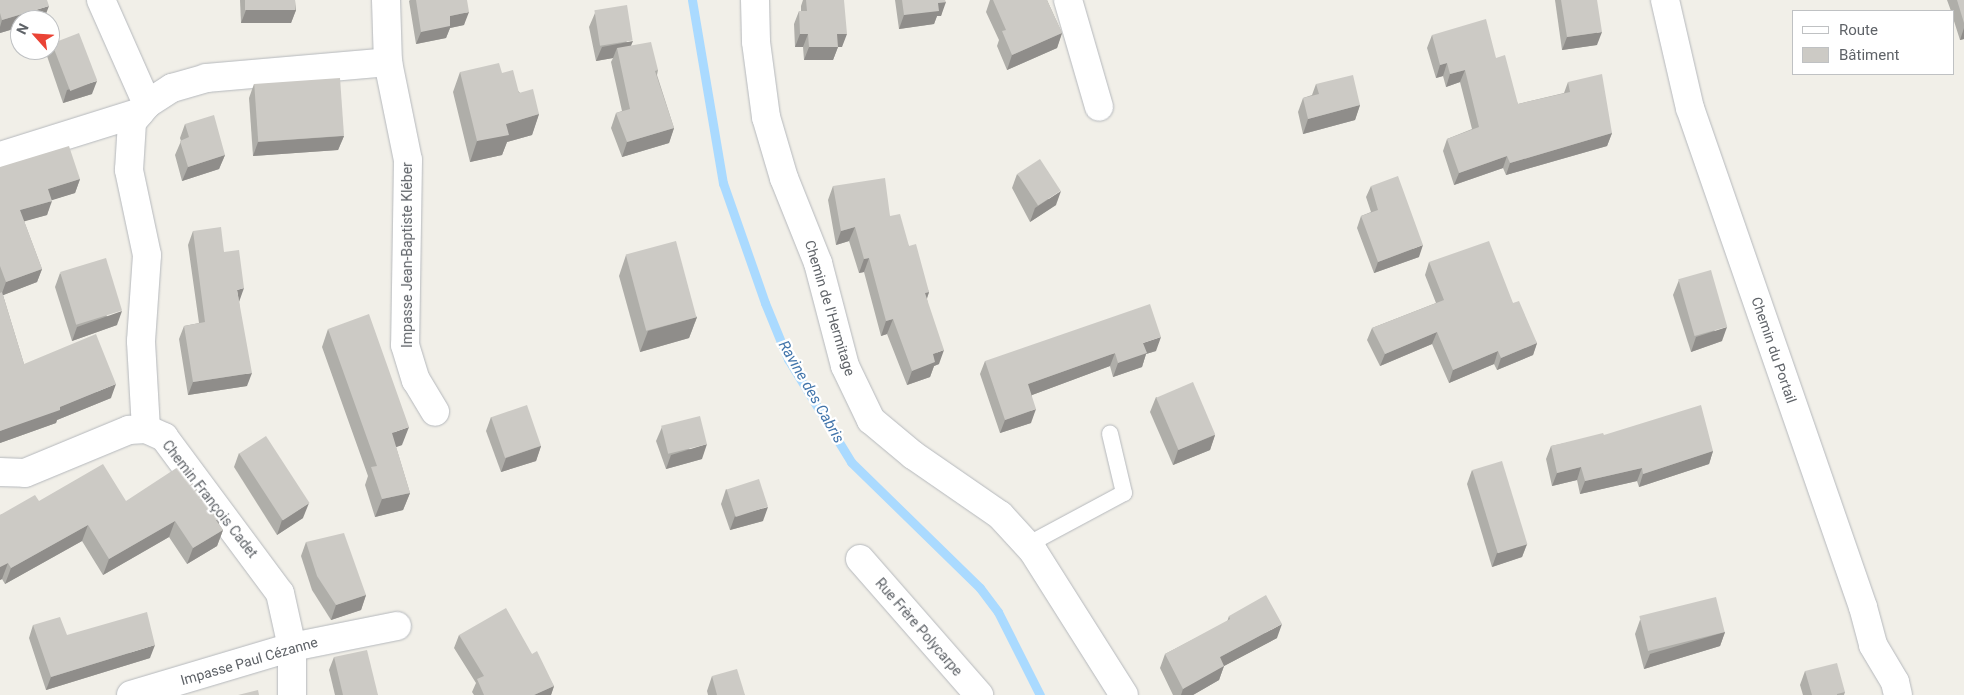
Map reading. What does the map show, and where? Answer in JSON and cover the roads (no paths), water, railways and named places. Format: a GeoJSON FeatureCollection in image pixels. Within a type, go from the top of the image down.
{"type":"FeatureCollection","features":[{"type":"Feature","properties":{"kind":"street"},"geometry":{"type":"LineString","coordinates":[[101,0],[143,108]]}},
{"type":"Feature","properties":{"kind":"street","name":"Impasse Jean-Baptiste Kléber"},"geometry":{"type":"LineString","coordinates":[[386,0],[388,62],[408,160],[405,345],[416,380],[435,412]]}},
{"type":"Feature","properties":{"kind":"street","name":"Chemin de l'Hermitage"},"geometry":{"type":"LineString","coordinates":[[755,0],[756,42],[766,117],[784,178],[818,263],[845,366],[871,420],[913,455],[1000,516],[1027,544],[1124,695]]}},
{"type":"Feature","properties":{"kind":"street"},"geometry":{"type":"LineString","coordinates":[[1068,0],[1099,107]]}},
{"type":"Feature","properties":{"kind":"street","name":"Chemin du Portail"},"geometry":{"type":"LineString","coordinates":[[1665,0],[1690,108],[1863,607],[1873,645],[1894,682],[1898,695]]}},
{"type":"Feature","properties":{"kind":"street"},"geometry":{"type":"LineString","coordinates":[[0,156],[143,108],[172,88],[206,78],[388,62]]}},
{"type":"Feature","properties":{"kind":"street"},"geometry":{"type":"LineString","coordinates":[[0,492],[12,472],[129,430],[146,429],[141,341],[147,255],[128,161],[132,122],[143,108]]}},
{"type":"Feature","properties":{"kind":"street","name":"Chemin François Cadet"},"geometry":{"type":"LineString","coordinates":[[146,429],[164,436],[180,454],[280,593],[292,646],[292,695]]}},
{"type":"Feature","properties":{"kind":"street","name":"Rue Frère Polycarpe"},"geometry":{"type":"LineString","coordinates":[[860,559],[979,695]]}},
{"type":"Feature","properties":{"kind":"street","name":"Impasse Paul Cézanne"},"geometry":{"type":"LineString","coordinates":[[131,695],[292,646],[397,626]]}},
{"type":"Feature","properties":{"kind":"lane"},"geometry":{"type":"LineString","coordinates":[[1027,544],[1124,493],[1110,434]]}},
{"type":"Feature","properties":{"kind":"waterway","name":"Ravine des Cabris"},"geometry":{"type":"LineString","coordinates":[[692,0],[723,183],[765,303],[788,359],[851,462],[980,588],[998,612],[1040,695]]}}]}
